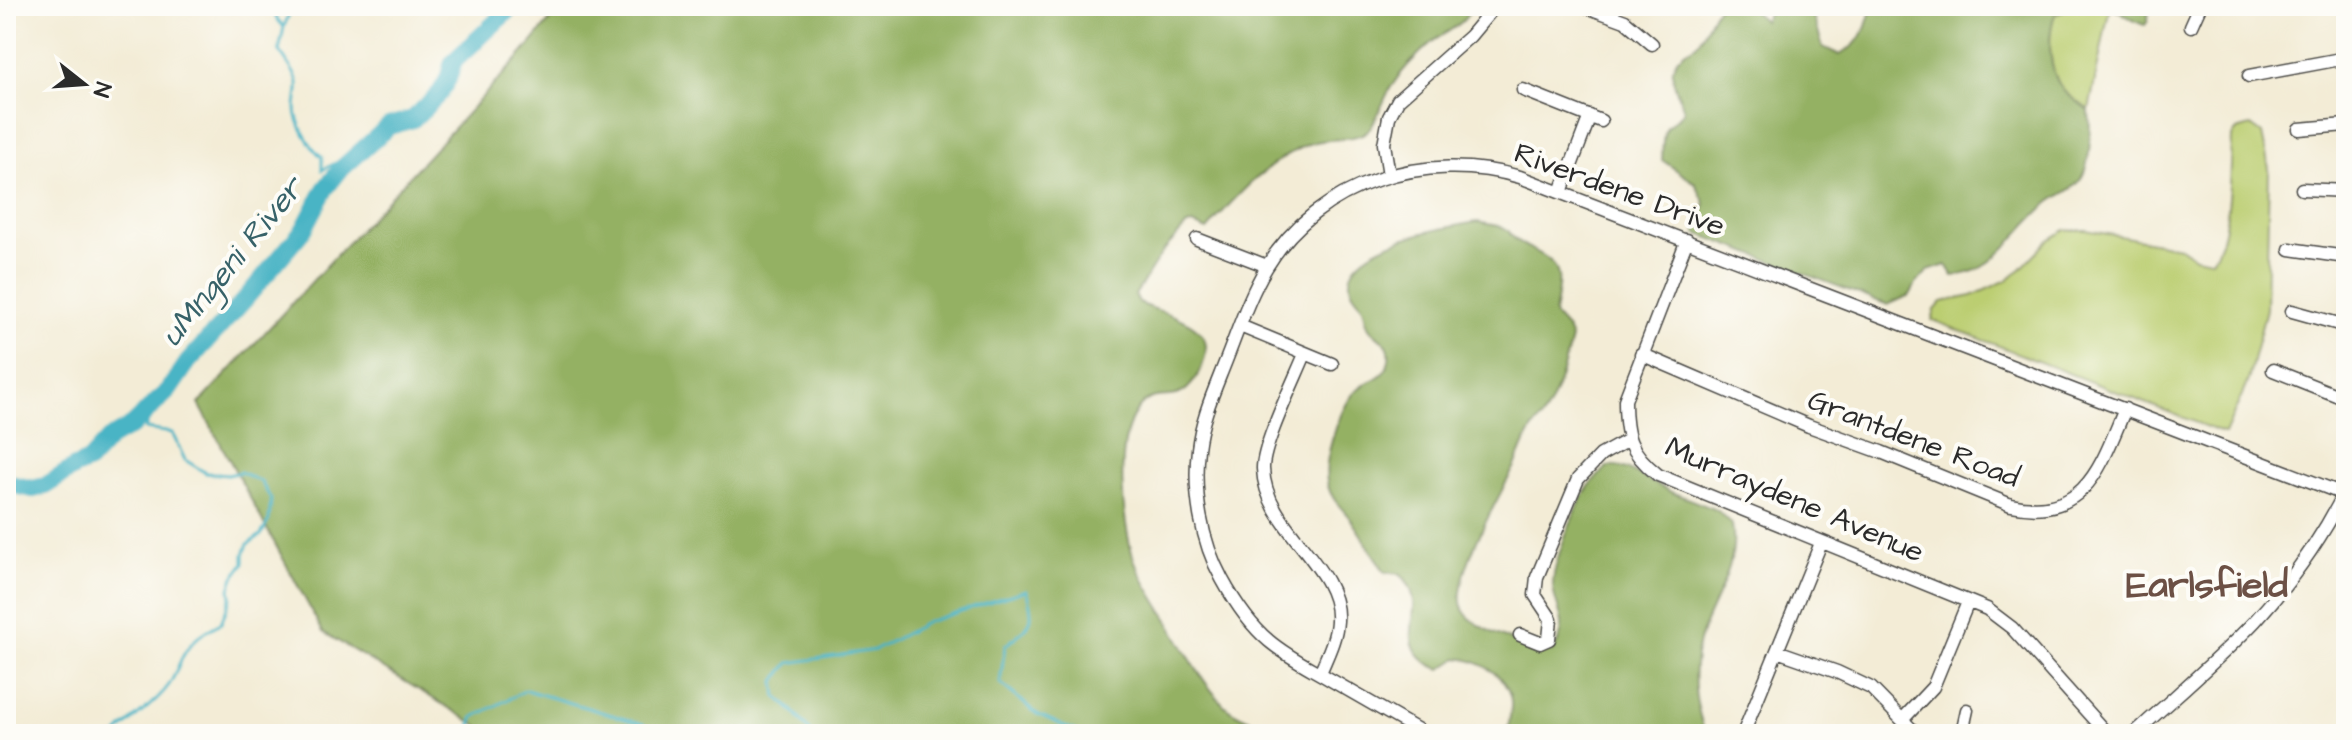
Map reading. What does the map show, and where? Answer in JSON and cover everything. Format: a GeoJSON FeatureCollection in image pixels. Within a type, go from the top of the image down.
{"type":"FeatureCollection","features":[{"type":"Feature","properties":{"kind":"street"},"geometry":{"type":"LineString","coordinates":[[1389,175],[1384,144],[1390,112],[1407,89],[1470,36],[1495,6]]}},
{"type":"Feature","properties":{"kind":"street"},"geometry":{"type":"LineString","coordinates":[[1584,6],[1625,21],[1652,44]]}},
{"type":"Feature","properties":{"kind":"street"},"geometry":{"type":"LineString","coordinates":[[2191,26],[2200,6]]}},
{"type":"Feature","properties":{"kind":"street"},"geometry":{"type":"LineString","coordinates":[[2249,76],[2346,58]]}},
{"type":"Feature","properties":{"kind":"street"},"geometry":{"type":"LineString","coordinates":[[1523,90],[1596,119],[1561,192]]}},
{"type":"Feature","properties":{"kind":"street"},"geometry":{"type":"LineString","coordinates":[[2299,129],[2346,125]]}},
{"type":"Feature","properties":{"kind":"street","name":"Riverdene Drive"},"geometry":{"type":"LineString","coordinates":[[1425,734],[1297,662],[1267,640],[1221,578],[1208,548],[1197,485],[1200,436],[1213,395],[1267,266],[1283,244],[1311,217],[1345,193],[1389,175],[1421,168],[1482,168],[1520,177],[2345,493]]}},
{"type":"Feature","properties":{"kind":"street"},"geometry":{"type":"LineString","coordinates":[[2302,189],[2346,191]]}},
{"type":"Feature","properties":{"kind":"street"},"geometry":{"type":"LineString","coordinates":[[1197,239],[1267,266]]}},
{"type":"Feature","properties":{"kind":"street","name":"Murraydene Avenue"},"geometry":{"type":"LineString","coordinates":[[1687,240],[1625,400],[1628,440],[1641,462],[1658,475],[1987,609],[2012,628],[2107,734]]}},
{"type":"Feature","properties":{"kind":"street"},"geometry":{"type":"LineString","coordinates":[[2290,249],[2346,257]]}},
{"type":"Feature","properties":{"kind":"street"},"geometry":{"type":"LineString","coordinates":[[2292,311],[2346,326]]}},
{"type":"Feature","properties":{"kind":"street"},"geometry":{"type":"LineString","coordinates":[[1240,326],[1332,364]]}},
{"type":"Feature","properties":{"kind":"street"},"geometry":{"type":"LineString","coordinates":[[1305,354],[1262,465],[1264,484],[1272,507],[1323,576],[1335,598],[1335,635],[1320,673]]}},
{"type":"Feature","properties":{"kind":"street","name":"Grantdene Road"},"geometry":{"type":"LineString","coordinates":[[1641,354],[1809,426],[2023,508],[2063,503],[2085,489],[2097,475],[2125,409]]}},
{"type":"Feature","properties":{"kind":"street"},"geometry":{"type":"LineString","coordinates":[[2273,370],[2346,399]]}},
{"type":"Feature","properties":{"kind":"street"},"geometry":{"type":"LineString","coordinates":[[1520,635],[1540,643],[1549,639],[1551,619],[1535,595],[1537,577],[1578,479],[1601,455],[1628,440]]}},
{"type":"Feature","properties":{"kind":"street"},"geometry":{"type":"LineString","coordinates":[[2134,734],[2256,620],[2303,560],[2345,493]]}},
{"type":"Feature","properties":{"kind":"street"},"geometry":{"type":"LineString","coordinates":[[1743,734],[1821,543]]}},
{"type":"Feature","properties":{"kind":"street"},"geometry":{"type":"LineString","coordinates":[[1903,719],[1933,687],[1968,602]]}},
{"type":"Feature","properties":{"kind":"street"},"geometry":{"type":"LineString","coordinates":[[1777,651],[1837,672],[1871,688],[1916,734]]}},
{"type":"Feature","properties":{"kind":"street"},"geometry":{"type":"LineString","coordinates":[[1957,734],[1963,728],[1967,710]]}},
{"type":"Feature","properties":{"kind":"green space"},"geometry":{"type":"Polygon","coordinates":[[[562,6],[1471,6],[1461,22],[1432,42],[1400,75],[1368,130],[1356,136],[1315,142],[1294,151],[1253,181],[1207,230],[1193,224],[1187,225],[1163,251],[1135,295],[1139,303],[1190,324],[1204,338],[1206,347],[1201,368],[1188,388],[1176,395],[1147,400],[1130,422],[1122,481],[1133,556],[1149,589],[1208,686],[1225,706],[1271,734],[492,734],[323,632],[199,404],[523,53],[562,6]]]}},
{"type":"Feature","properties":{"kind":"green space"},"geometry":{"type":"Polygon","coordinates":[[[1719,6],[1749,6],[1763,21],[1773,6],[1810,6],[1823,47],[1840,55],[1862,35],[1872,6],[2080,6],[2055,14],[2050,43],[2058,82],[2069,96],[2089,110],[2089,153],[2082,177],[2040,211],[2000,253],[1982,267],[1953,276],[1946,265],[1928,271],[1910,295],[1888,305],[1696,233],[1705,203],[1695,183],[1662,160],[1663,142],[1666,128],[1684,110],[1674,82],[1675,62],[1696,45],[1719,6]]]}},
{"type":"Feature","properties":{"kind":"green space"},"geometry":{"type":"Polygon","coordinates":[[[2073,6],[2110,6],[2089,110],[2063,90],[2052,63],[2050,42],[2055,14],[2073,6]]]}},
{"type":"Feature","properties":{"kind":"green space"},"geometry":{"type":"Polygon","coordinates":[[[2107,6],[2149,6],[2148,21],[2145,25],[2140,24],[2107,6]]]}},
{"type":"Feature","properties":{"kind":"green space"},"geometry":{"type":"Polygon","coordinates":[[[2251,126],[2262,134],[2269,168],[2266,309],[2248,381],[2225,434],[1932,320],[1942,302],[1972,296],[2005,281],[2018,272],[2047,241],[2065,230],[2086,230],[2180,247],[2195,257],[2211,260],[2223,237],[2226,220],[2232,136],[2237,130],[2251,126]]]}},
{"type":"Feature","properties":{"kind":"green space"},"geometry":{"type":"Polygon","coordinates":[[[1477,222],[1508,230],[1520,243],[1555,267],[1558,289],[1554,315],[1567,329],[1571,339],[1552,400],[1528,437],[1470,557],[1461,594],[1462,607],[1476,623],[1488,630],[1530,647],[1552,652],[1562,624],[1553,586],[1560,551],[1586,491],[1607,467],[1627,469],[1671,492],[1717,510],[1732,525],[1733,542],[1726,575],[1696,655],[1696,695],[1705,734],[1508,734],[1511,701],[1505,684],[1492,671],[1475,662],[1458,658],[1441,669],[1420,656],[1413,644],[1414,602],[1408,583],[1401,574],[1385,572],[1330,491],[1327,464],[1342,413],[1357,389],[1386,370],[1389,357],[1388,346],[1368,327],[1363,309],[1351,288],[1350,280],[1355,267],[1384,246],[1477,222]]]}},
{"type":"Feature","properties":{"kind":"waterway"},"geometry":{"type":"LineString","coordinates":[[271,6],[284,27],[279,51],[298,83],[298,121],[308,141],[322,157],[322,170],[359,151]]}},
{"type":"Feature","properties":{"kind":"waterway"},"geometry":{"type":"LineString","coordinates":[[284,27],[292,6]]}},
{"type":"Feature","properties":{"kind":"waterway","name":"uMngeni River"},"geometry":{"type":"LineString","coordinates":[[6,483],[33,489],[45,486],[89,461],[109,439],[133,425],[169,390],[188,362],[304,229],[325,189],[340,170],[389,126],[413,119],[440,93],[453,62],[513,6]]}},
{"type":"Feature","properties":{"kind":"waterway"},"geometry":{"type":"LineString","coordinates":[[118,734],[163,692],[190,645],[204,632],[221,623],[231,597],[230,588],[244,563],[248,544],[261,535],[269,520],[271,499],[261,482],[241,472],[228,475],[206,473],[185,460],[172,433],[145,429],[154,405]]}},
{"type":"Feature","properties":{"kind":"waterway"},"geometry":{"type":"LineString","coordinates":[[812,734],[777,697],[775,681],[789,663],[875,650],[927,622],[1026,590],[1031,617],[1026,628],[1005,646],[1000,683],[1037,714],[1082,734]]}},
{"type":"Feature","properties":{"kind":"waterway"},"geometry":{"type":"LineString","coordinates":[[467,734],[474,717],[526,690],[643,724],[657,734]]}},
{"type":"Feature","properties":{"kind":"district","name":"Earlsfield"},"geometry":{"type":"Point","coordinates":[2207,584]}}]}
